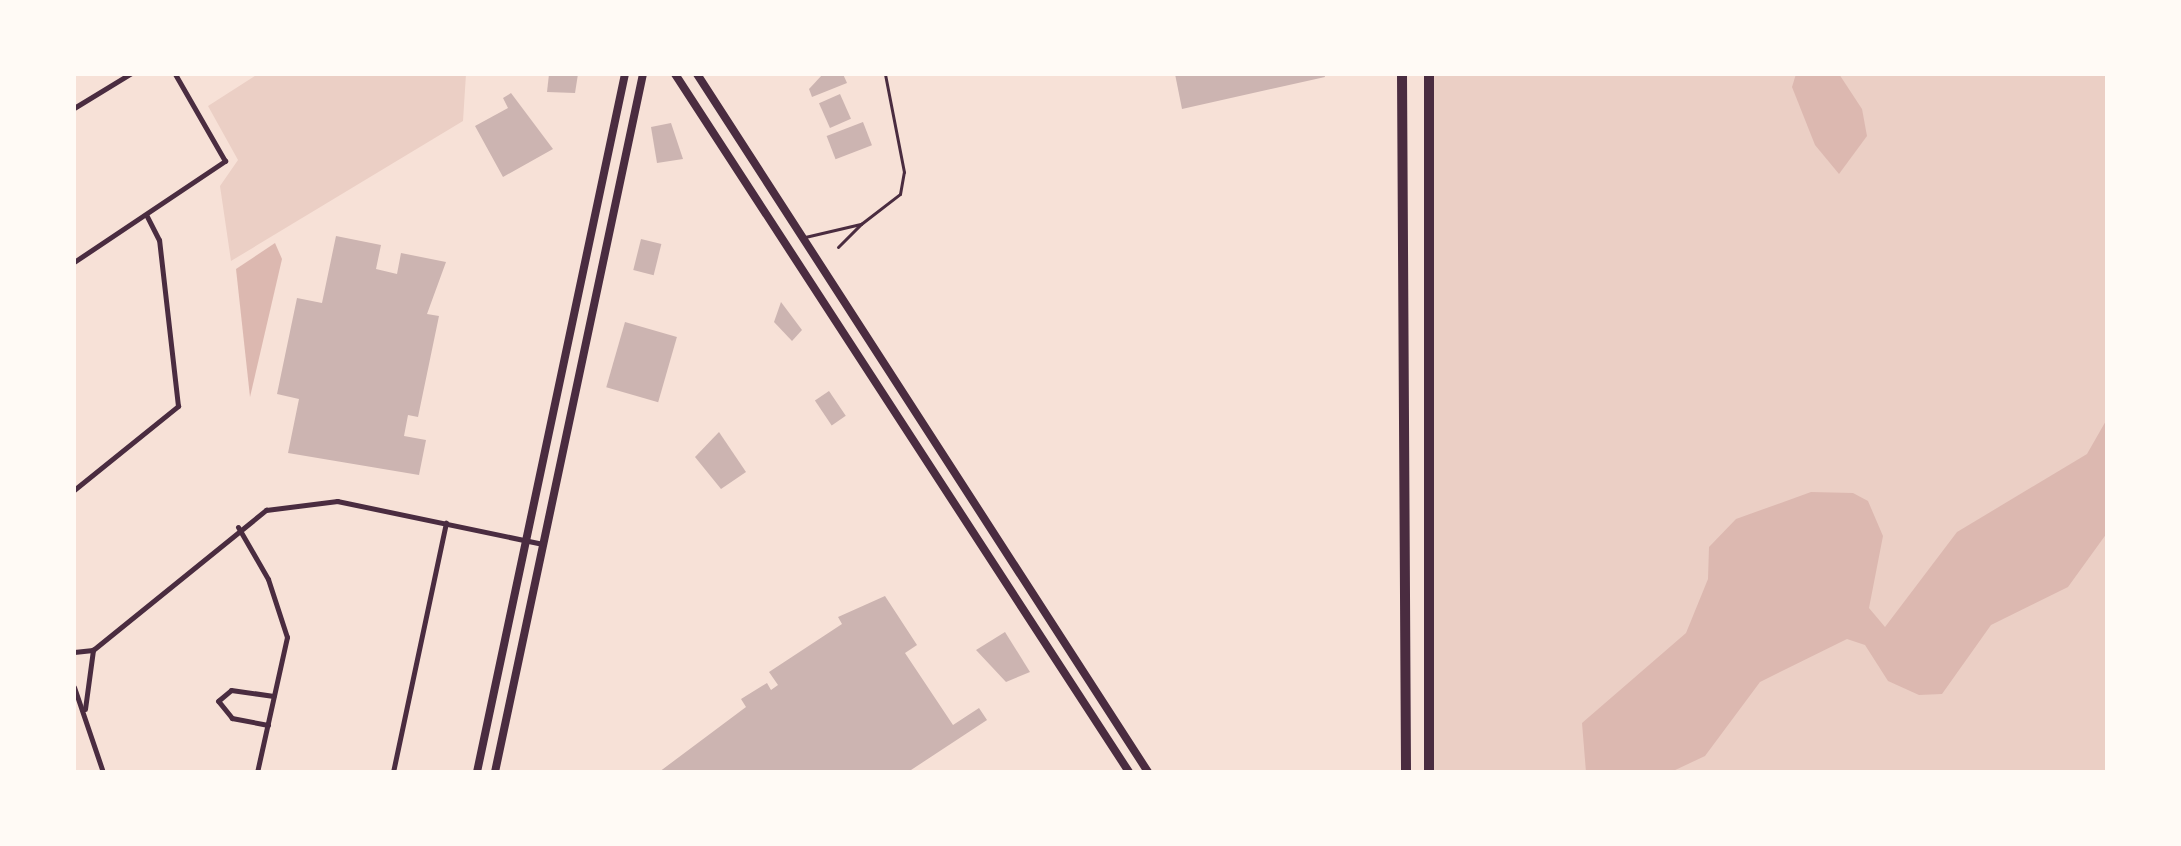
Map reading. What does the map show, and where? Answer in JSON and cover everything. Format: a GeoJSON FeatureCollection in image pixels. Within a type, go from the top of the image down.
{"type":"FeatureCollection","features":[{"type":"Feature","properties":{"kind":"highway"},"geometry":{"type":"LineString","coordinates":[[1402,74],[1406,772]]}},
{"type":"Feature","properties":{"kind":"highway"},"geometry":{"type":"LineString","coordinates":[[1429,74],[1429,772]]}},
{"type":"Feature","properties":{"kind":"main road"},"geometry":{"type":"LineString","coordinates":[[477,772],[625,74]]}},
{"type":"Feature","properties":{"kind":"main road"},"geometry":{"type":"LineString","coordinates":[[495,772],[643,74]]}},
{"type":"Feature","properties":{"kind":"main road"},"geometry":{"type":"LineString","coordinates":[[675,74],[1129,772]]}},
{"type":"Feature","properties":{"kind":"main road"},"geometry":{"type":"LineString","coordinates":[[697,74],[1148,772]]}},
{"type":"Feature","properties":{"kind":"street"},"geometry":{"type":"LineString","coordinates":[[74,108],[130,74]]}},
{"type":"Feature","properties":{"kind":"street"},"geometry":{"type":"LineString","coordinates":[[74,262],[223,164],[175,74]]}},
{"type":"Feature","properties":{"kind":"street"},"geometry":{"type":"LineString","coordinates":[[74,490],[178,406],[159,240],[147,216]]}},
{"type":"Feature","properties":{"kind":"street"},"geometry":{"type":"LineString","coordinates":[[74,652],[93,650],[238,527],[276,507],[337,501],[542,544]]}},
{"type":"Feature","properties":{"kind":"street"},"geometry":{"type":"LineString","coordinates":[[393,772],[447,522]]}},
{"type":"Feature","properties":{"kind":"street"},"geometry":{"type":"LineString","coordinates":[[238,527],[282,611],[287,637],[257,772]]}},
{"type":"Feature","properties":{"kind":"street"},"geometry":{"type":"LineString","coordinates":[[85,709],[93,650]]}},
{"type":"Feature","properties":{"kind":"street"},"geometry":{"type":"LineString","coordinates":[[74,687],[85,709],[103,772]]}},
{"type":"Feature","properties":{"kind":"street"},"geometry":{"type":"LineString","coordinates":[[268,725],[232,718],[218,701],[231,690],[274,696]]}},
{"type":"Feature","properties":{"kind":"lane"},"geometry":{"type":"LineString","coordinates":[[838,247],[861,224],[896,201],[904,185],[885,74]]}},
{"type":"Feature","properties":{"kind":"lane"},"geometry":{"type":"LineString","coordinates":[[803,236],[821,239],[861,224]]}},
{"type":"Feature","properties":{"kind":"shaded area"},"geometry":{"type":"Polygon","coordinates":[[[258,74],[466,74],[463,121],[231,261],[220,186],[238,160],[208,106],[258,74]]]}},
{"type":"Feature","properties":{"kind":"shaded area"},"geometry":{"type":"Polygon","coordinates":[[[1429,74],[2107,74],[2107,772],[1429,772],[1429,74]]]}},
{"type":"Feature","properties":{"kind":"shaded area"},"geometry":{"type":"Polygon","coordinates":[[[1796,74],[1839,74],[1862,109],[1867,136],[1839,174],[1815,145],[1792,87],[1796,74]]]}},
{"type":"Feature","properties":{"kind":"shaded area"},"geometry":{"type":"Polygon","coordinates":[[[275,243],[282,259],[250,397],[236,269],[275,243]]]}},
{"type":"Feature","properties":{"kind":"shaded area"},"geometry":{"type":"Polygon","coordinates":[[[2107,419],[2107,533],[2068,587],[1991,625],[1942,694],[1919,695],[1888,681],[1865,645],[1847,639],[1760,682],[1705,756],[1671,772],[1586,772],[1582,723],[1686,633],[1708,579],[1709,547],[1736,519],[1811,492],[1853,493],[1868,501],[1883,536],[1869,608],[1885,627],[1957,532],[2087,454],[2107,419]]]}},
{"type":"Feature","properties":{"kind":"building"},"geometry":{"type":"Polygon","coordinates":[[[549,74],[578,74],[575,93],[547,92],[549,74]]]}},
{"type":"Feature","properties":{"kind":"building"},"geometry":{"type":"Polygon","coordinates":[[[823,74],[843,74],[847,83],[812,97],[809,89],[823,74]]]}},
{"type":"Feature","properties":{"kind":"building"},"geometry":{"type":"Polygon","coordinates":[[[1175,74],[1324,74],[1325,77],[1182,109],[1175,74]]]}},
{"type":"Feature","properties":{"kind":"building"},"geometry":{"type":"Polygon","coordinates":[[[511,93],[553,149],[503,177],[475,126],[508,108],[503,98],[511,93]]]}},
{"type":"Feature","properties":{"kind":"building"},"geometry":{"type":"Polygon","coordinates":[[[840,94],[851,119],[830,128],[819,103],[840,94]]]}},
{"type":"Feature","properties":{"kind":"building"},"geometry":{"type":"Polygon","coordinates":[[[863,122],[872,145],[836,159],[827,136],[863,122]]]}},
{"type":"Feature","properties":{"kind":"building"},"geometry":{"type":"Polygon","coordinates":[[[671,123],[683,159],[657,163],[651,127],[671,123]]]}},
{"type":"Feature","properties":{"kind":"building"},"geometry":{"type":"Polygon","coordinates":[[[336,236],[381,245],[376,269],[397,274],[401,253],[446,262],[427,314],[439,316],[418,417],[408,415],[404,436],[426,440],[419,475],[288,453],[299,399],[277,394],[297,298],[322,303],[336,236]]]}},
{"type":"Feature","properties":{"kind":"building"},"geometry":{"type":"Polygon","coordinates":[[[641,239],[661,244],[654,275],[633,270],[641,239]]]}},
{"type":"Feature","properties":{"kind":"building"},"geometry":{"type":"Polygon","coordinates":[[[781,302],[802,330],[792,341],[774,322],[781,302]]]}},
{"type":"Feature","properties":{"kind":"building"},"geometry":{"type":"Polygon","coordinates":[[[625,322],[677,337],[658,402],[606,387],[625,322]]]}},
{"type":"Feature","properties":{"kind":"building"},"geometry":{"type":"Polygon","coordinates":[[[829,391],[846,416],[832,425],[815,401],[829,391]]]}},
{"type":"Feature","properties":{"kind":"building"},"geometry":{"type":"Polygon","coordinates":[[[719,432],[746,472],[721,489],[695,457],[719,432]]]}},
{"type":"Feature","properties":{"kind":"building"},"geometry":{"type":"Polygon","coordinates":[[[885,596],[917,645],[905,653],[953,725],[979,708],[987,720],[908,772],[659,772],[746,707],[741,699],[767,683],[771,690],[778,685],[769,672],[842,624],[838,617],[885,596]]]}},
{"type":"Feature","properties":{"kind":"building"},"geometry":{"type":"Polygon","coordinates":[[[1005,632],[1030,672],[1006,682],[976,650],[1005,632]]]}}]}
